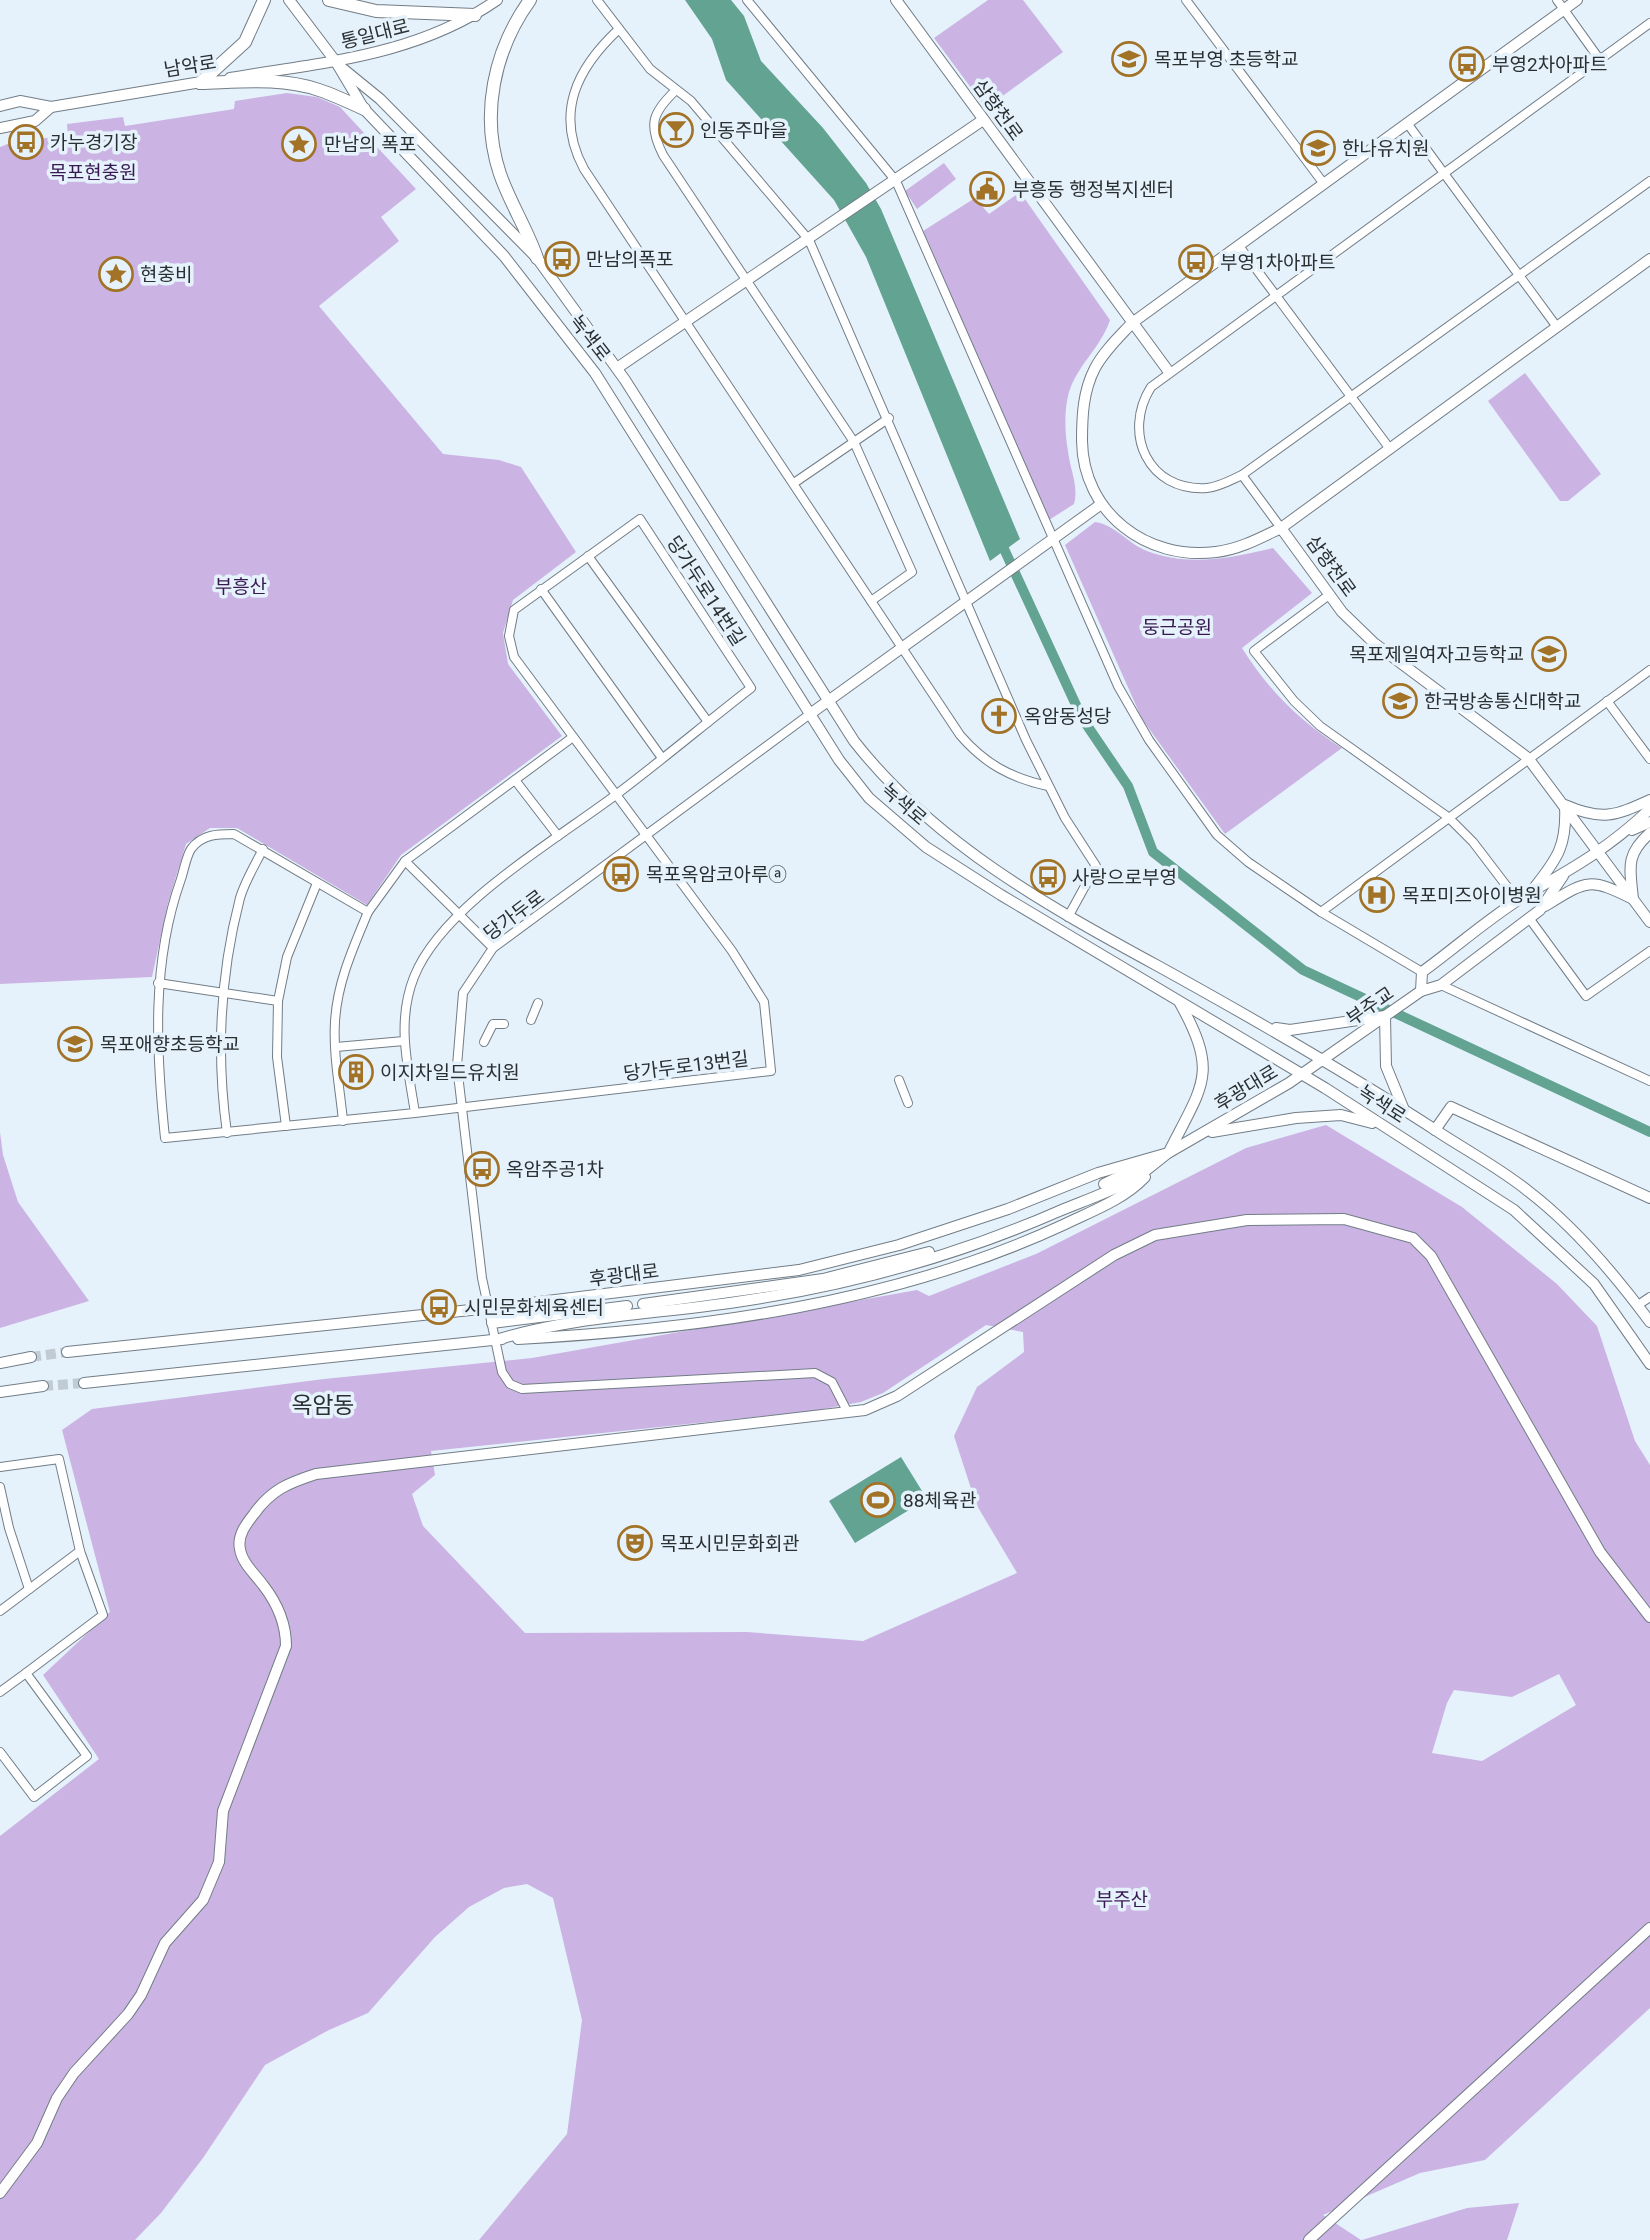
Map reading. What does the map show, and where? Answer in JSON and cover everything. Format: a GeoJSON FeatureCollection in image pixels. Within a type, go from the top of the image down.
{"type":"FeatureCollection","features":[{"type":"Feature","properties":{"kind":"main road"},"geometry":{"type":"LineString","coordinates":[[200,83],[245,42],[264,0]]}},
{"type":"Feature","properties":{"kind":"main road"},"geometry":{"type":"LineString","coordinates":[[329,0],[385,12],[475,15]]}},
{"type":"Feature","properties":{"kind":"main road"},"geometry":{"type":"LineString","coordinates":[[530,0],[502,52],[493,89],[490,127],[499,173],[537,258]]}},
{"type":"Feature","properties":{"kind":"main road"},"geometry":{"type":"LineString","coordinates":[[200,83],[270,81],[297,85],[319,90],[364,109]]}},
{"type":"Feature","properties":{"kind":"street","name":"녹색로"},"geometry":{"type":"LineString","coordinates":[[289,0],[336,62],[364,109],[505,256],[595,373],[839,760],[869,798],[926,847],[1001,895],[1301,1074],[1514,1210],[1594,1284],[1650,1364]]}},
{"type":"Feature","properties":{"kind":"street","name":"통일대로"},"geometry":{"type":"LineString","coordinates":[[336,62],[400,48],[475,15],[497,0]]}},
{"type":"Feature","properties":{"kind":"street"},"geometry":{"type":"LineString","coordinates":[[597,0],[650,69],[691,101],[812,238],[971,599],[1048,786],[1096,866],[1068,917]]}},
{"type":"Feature","properties":{"kind":"street"},"geometry":{"type":"LineString","coordinates":[[747,0],[894,183],[1052,541],[1131,712],[1182,788],[1217,835],[1238,853],[1321,912],[1422,972]]}},
{"type":"Feature","properties":{"kind":"street","name":"삼향천로"},"geometry":{"type":"LineString","coordinates":[[896,0],[1132,323],[1094,369],[1082,407],[1082,455],[1100,505],[1123,528],[1137,537],[1157,546],[1190,553],[1236,548],[1281,528],[1329,595],[1358,628],[1392,658],[1528,758],[1650,922]]}},
{"type":"Feature","properties":{"kind":"street"},"geometry":{"type":"LineString","coordinates":[[1186,0],[1324,184]]}},
{"type":"Feature","properties":{"kind":"street"},"geometry":{"type":"LineString","coordinates":[[1169,372],[1132,323],[1407,123],[1560,5],[1577,0]]}},
{"type":"Feature","properties":{"kind":"street"},"geometry":{"type":"LineString","coordinates":[[1560,5],[1600,60]]}},
{"type":"Feature","properties":{"kind":"street"},"geometry":{"type":"LineString","coordinates":[[1650,23],[1151,387],[1139,415],[1139,438],[1147,462],[1169,481],[1189,488],[1211,488],[1242,475],[1650,181]]}},
{"type":"Feature","properties":{"kind":"street"},"geometry":{"type":"LineString","coordinates":[[619,29],[596,50],[577,81],[571,116],[574,147],[586,173],[960,735],[981,757],[1009,775],[1048,786]]}},
{"type":"Feature","properties":{"kind":"street","name":"남악로"},"geometry":{"type":"LineString","coordinates":[[0,106],[20,101],[51,107],[336,62]]}},
{"type":"Feature","properties":{"kind":"street","name":"녹색로"},"geometry":{"type":"LineString","coordinates":[[336,62],[380,99],[537,258],[617,368],[854,741],[885,780],[932,823],[1006,877],[1068,917],[1326,1059],[1529,1191],[1614,1274],[1650,1322]]}},
{"type":"Feature","properties":{"kind":"street"},"geometry":{"type":"LineString","coordinates":[[675,90],[658,107],[655,116],[657,144],[854,442],[912,572],[871,601]]}},
{"type":"Feature","properties":{"kind":"street","name":"남악로"},"geometry":{"type":"LineString","coordinates":[[0,128],[35,121],[51,107]]}},
{"type":"Feature","properties":{"kind":"street"},"geometry":{"type":"LineString","coordinates":[[617,368],[894,183],[983,120]]}},
{"type":"Feature","properties":{"kind":"street"},"geometry":{"type":"LineString","coordinates":[[1407,123],[1557,327]]}},
{"type":"Feature","properties":{"kind":"street"},"geometry":{"type":"LineString","coordinates":[[1238,246],[1390,449]]}},
{"type":"Feature","properties":{"kind":"street"},"geometry":{"type":"LineString","coordinates":[[1242,475],[1281,528],[1650,259]]}},
{"type":"Feature","properties":{"kind":"street"},"geometry":{"type":"LineString","coordinates":[[794,483],[889,418]]}},
{"type":"Feature","properties":{"kind":"street"},"geometry":{"type":"LineString","coordinates":[[810,714],[1100,505]]}},
{"type":"Feature","properties":{"kind":"street","name":"당가두로14번길"},"geometry":{"type":"LineString","coordinates":[[640,519],[751,688],[617,794],[514,657],[509,636],[513,610],[541,589],[640,519]]}},
{"type":"Feature","properties":{"kind":"street"},"geometry":{"type":"LineString","coordinates":[[588,556],[708,722]]}},
{"type":"Feature","properties":{"kind":"street"},"geometry":{"type":"LineString","coordinates":[[541,589],[662,758]]}},
{"type":"Feature","properties":{"kind":"street"},"geometry":{"type":"LineString","coordinates":[[1329,595],[1254,651],[1294,701],[1320,726],[1448,817],[1473,842],[1518,901]]}},
{"type":"Feature","properties":{"kind":"street"},"geometry":{"type":"LineString","coordinates":[[1321,912],[1650,670]]}},
{"type":"Feature","properties":{"kind":"street"},"geometry":{"type":"LineString","coordinates":[[1607,701],[1650,759]]}},
{"type":"Feature","properties":{"kind":"street","name":"당가두로"},"geometry":{"type":"LineString","coordinates":[[810,714],[492,948],[463,993],[457,1066],[482,1278],[502,1372],[510,1384],[522,1389],[815,1373],[832,1381],[847,1411]]}},
{"type":"Feature","properties":{"kind":"street"},"geometry":{"type":"LineString","coordinates":[[343,1121],[335,1017],[341,982],[368,912],[405,860],[573,737]]}},
{"type":"Feature","properties":{"kind":"street"},"geometry":{"type":"LineString","coordinates":[[515,780],[558,836]]}},
{"type":"Feature","properties":{"kind":"street"},"geometry":{"type":"LineString","coordinates":[[415,1113],[404,1041],[406,1003],[414,977],[436,938],[459,914],[558,836],[617,794],[647,836]]}},
{"type":"Feature","properties":{"kind":"street"},"geometry":{"type":"LineString","coordinates":[[1530,892],[1555,862],[1563,845],[1565,805],[1586,814],[1604,816],[1650,800]]}},
{"type":"Feature","properties":{"kind":"street"},"geometry":{"type":"LineString","coordinates":[[1422,972],[1530,892],[1563,876],[1598,852],[1650,809]]}},
{"type":"Feature","properties":{"kind":"street"},"geometry":{"type":"LineString","coordinates":[[1623,834],[1650,822]]}},
{"type":"Feature","properties":{"kind":"street"},"geometry":{"type":"LineString","coordinates":[[1633,899],[1629,864],[1636,845],[1650,833]]}},
{"type":"Feature","properties":{"kind":"street"},"geometry":{"type":"LineString","coordinates":[[368,912],[234,834],[211,834],[191,849],[170,910],[158,983],[158,1035],[165,1138],[460,1109]]}},
{"type":"Feature","properties":{"kind":"street","name":"당가두로13번길"},"geometry":{"type":"LineString","coordinates":[[460,1109],[771,1071],[764,1002],[732,951],[647,836]]}},
{"type":"Feature","properties":{"kind":"street"},"geometry":{"type":"LineString","coordinates":[[226,1133],[221,1079],[223,995],[241,896],[263,849]]}},
{"type":"Feature","properties":{"kind":"street"},"geometry":{"type":"LineString","coordinates":[[405,860],[492,948]]}},
{"type":"Feature","properties":{"kind":"street"},"geometry":{"type":"LineString","coordinates":[[1540,910],[1563,876]]}},
{"type":"Feature","properties":{"kind":"street"},"geometry":{"type":"LineString","coordinates":[[286,1126],[277,1057],[278,1001],[295,930],[317,883]]}},
{"type":"Feature","properties":{"kind":"street"},"geometry":{"type":"LineString","coordinates":[[1633,899],[1603,884],[1593,883],[1572,890],[1540,910],[1441,985],[1650,1081]]}},
{"type":"Feature","properties":{"kind":"street"},"geometry":{"type":"LineString","coordinates":[[1529,918],[1586,996],[1650,951]]}},
{"type":"Feature","properties":{"kind":"street"},"geometry":{"type":"LineString","coordinates":[[1421,991],[1422,972]]}},
{"type":"Feature","properties":{"kind":"street"},"geometry":{"type":"LineString","coordinates":[[158,983],[223,995],[278,1001]]}},
{"type":"Feature","properties":{"kind":"street","name":"부주교"},"geometry":{"type":"LineString","coordinates":[[1339,1050],[1421,991],[1441,985]]}},
{"type":"Feature","properties":{"kind":"street"},"geometry":{"type":"LineString","coordinates":[[1168,1153],[1201,1087],[1204,1059],[1199,1037],[1178,1000]]}},
{"type":"Feature","properties":{"kind":"street"},"geometry":{"type":"LineString","coordinates":[[531,1020],[538,1003]]}},
{"type":"Feature","properties":{"kind":"street"},"geometry":{"type":"LineString","coordinates":[[1269,1027],[1290,1030],[1385,1016],[1384,1054],[1388,1073],[1404,1110]]}},
{"type":"Feature","properties":{"kind":"street"},"geometry":{"type":"LineString","coordinates":[[484,1042],[493,1024],[504,1024]]}},
{"type":"Feature","properties":{"kind":"street"},"geometry":{"type":"LineString","coordinates":[[336,1047],[404,1041]]}},
{"type":"Feature","properties":{"kind":"street","name":"후광대로"},"geometry":{"type":"LineString","coordinates":[[492,1323],[725,1295],[823,1279],[916,1256],[1011,1224],[1168,1153],[1339,1050]]}},
{"type":"Feature","properties":{"kind":"street"},"geometry":{"type":"LineString","coordinates":[[899,1080],[908,1103]]}},
{"type":"Feature","properties":{"kind":"street"},"geometry":{"type":"LineString","coordinates":[[1435,1130],[1451,1107],[1650,1198]]}},
{"type":"Feature","properties":{"kind":"street"},"geometry":{"type":"LineString","coordinates":[[1203,1133],[1296,1118],[1341,1115],[1384,1126]]}},
{"type":"Feature","properties":{"kind":"street","name":"후광대로"},"geometry":{"type":"LineString","coordinates":[[67,1352],[490,1308],[799,1270],[899,1245],[1008,1209],[1098,1172],[1168,1153]]}},
{"type":"Feature","properties":{"kind":"street","name":"후광대로"},"geometry":{"type":"LineString","coordinates":[[496,1340],[522,1332],[623,1314],[735,1302],[834,1285],[908,1267],[1013,1231],[1131,1180],[1168,1153]]}},
{"type":"Feature","properties":{"kind":"street","name":"후광대로"},"geometry":{"type":"LineString","coordinates":[[84,1383],[496,1340],[663,1326],[809,1305],[905,1282],[1014,1247],[1114,1201],[1136,1186],[1168,1153]]}},
{"type":"Feature","properties":{"kind":"street"},"geometry":{"type":"LineString","coordinates":[[0,2193],[37,2143],[57,2098],[74,2073],[128,2014],[141,1995],[160,1951],[203,1900],[214,1879],[219,1861],[223,1811],[286,1646],[286,1630],[281,1616],[265,1588],[247,1567],[239,1548],[243,1530],[266,1497],[284,1484],[316,1474],[865,1410],[897,1396],[1114,1255],[1155,1235],[1247,1220],[1344,1219],[1413,1238],[1431,1256],[1600,1552],[1650,1617]]}},
{"type":"Feature","properties":{"kind":"street"},"geometry":{"type":"LineString","coordinates":[[1638,1305],[1650,1297]]}},
{"type":"Feature","properties":{"kind":"street"},"geometry":{"type":"LineString","coordinates":[[0,1363],[31,1357]]}},
{"type":"Feature","properties":{"kind":"street"},"geometry":{"type":"LineString","coordinates":[[0,1392],[43,1387]]}},
{"type":"Feature","properties":{"kind":"street"},"geometry":{"type":"LineString","coordinates":[[0,1467],[59,1458],[80,1551],[103,1615],[0,1692]]}},
{"type":"Feature","properties":{"kind":"street"},"geometry":{"type":"LineString","coordinates":[[0,1486],[9,1528],[29,1589]]}},
{"type":"Feature","properties":{"kind":"street"},"geometry":{"type":"LineString","coordinates":[[0,1534],[9,1528]]}},
{"type":"Feature","properties":{"kind":"street"},"geometry":{"type":"LineString","coordinates":[[0,1611],[80,1551]]}},
{"type":"Feature","properties":{"kind":"street"},"geometry":{"type":"LineString","coordinates":[[0,1752],[34,1797],[87,1756],[26,1673]]}},
{"type":"Feature","properties":{"kind":"street"},"geometry":{"type":"LineString","coordinates":[[1309,2240],[1650,1928]]}},
{"type":"Feature","properties":{"kind":"green space"},"geometry":{"type":"Polygon","coordinates":[[[988,0],[1023,0],[1063,52],[986,108],[934,38],[988,0]]]}},
{"type":"Feature","properties":{"kind":"green space","name":"부흥산"},"geometry":{"type":"Polygon","coordinates":[[[287,93],[317,97],[340,107],[416,189],[381,217],[399,241],[319,306],[443,454],[499,460],[521,467],[576,552],[513,600],[503,633],[508,664],[562,736],[401,855],[367,905],[237,828],[210,828],[186,844],[168,903],[152,977],[0,984],[0,147],[10,143],[68,135],[67,124],[123,117],[125,126],[234,109],[235,101],[287,93]]]}},
{"type":"Feature","properties":{"kind":"green space"},"geometry":{"type":"Polygon","coordinates":[[[944,163],[956,179],[917,209],[905,191],[944,163]]]}},
{"type":"Feature","properties":{"kind":"green space"},"geometry":{"type":"Polygon","coordinates":[[[1020,192],[1110,320],[1101,340],[1076,376],[1068,396],[1066,431],[1075,484],[1074,504],[1049,520],[923,231],[975,198],[989,214],[1020,192]]]}},
{"type":"Feature","properties":{"kind":"green space"},"geometry":{"type":"Polygon","coordinates":[[[1525,373],[1601,474],[1568,501],[1560,501],[1488,401],[1525,373]]]}},
{"type":"Feature","properties":{"kind":"green space","name":"둥근공원"},"geometry":{"type":"Polygon","coordinates":[[[1095,522],[1109,527],[1147,551],[1178,559],[1226,558],[1273,548],[1312,593],[1242,648],[1286,704],[1342,748],[1225,834],[1142,719],[1065,545],[1095,522]]]}},
{"type":"Feature","properties":{"kind":"green space","name":"부주산"},"geometry":{"type":"Polygon","coordinates":[[[1326,1125],[1462,1207],[1557,1284],[1597,1326],[1635,1441],[1650,1465],[1650,2008],[1485,2160],[1420,2173],[1323,2215],[1361,2240],[479,2240],[567,2134],[582,2020],[553,1898],[527,1884],[504,1888],[469,1907],[435,1937],[368,2013],[329,2030],[265,2065],[203,2158],[161,2213],[135,2240],[0,2240],[0,1836],[99,1759],[43,1675],[110,1612],[62,1430],[92,1409],[324,1379],[532,1358],[917,1290],[929,1296],[1036,1254],[1246,1148],[1326,1125]],[[986,1325],[883,1393],[861,1402],[812,1411],[431,1451],[435,1475],[412,1494],[423,1526],[525,1633],[747,1632],[863,1641],[1017,1573],[976,1504],[954,1436],[977,1387],[1024,1352],[1023,1332],[986,1325]],[[1559,1674],[1512,1697],[1454,1690],[1447,1703],[1432,1753],[1482,1761],[1576,1705],[1559,1674]]]}},
{"type":"Feature","properties":{"kind":"green space"},"geometry":{"type":"Polygon","coordinates":[[[0,1132],[3,1155],[18,1202],[89,1301],[0,1328],[0,1132]]]}},
{"type":"Feature","properties":{"kind":"green space"},"geometry":{"type":"Polygon","coordinates":[[[1519,2203],[1507,2240],[1362,2240],[1467,2208],[1519,2203]]]}},
{"type":"Feature","properties":{"kind":"shaded area"},"geometry":{"type":"Polygon","coordinates":[[[685,0],[731,0],[744,16],[761,61],[823,128],[866,183],[881,209],[1020,539],[990,561],[866,257],[834,200],[726,80],[712,39],[685,0]]]}},
{"type":"Feature","properties":{"kind":"shaded area","name":"88체육관"},"geometry":{"type":"Polygon","coordinates":[[[901,1457],[927,1499],[855,1543],[829,1501],[901,1457]]]}},
{"type":"Feature","properties":{"kind":"waterway"},"geometry":{"type":"LineString","coordinates":[[999,538],[1082,718],[1128,786],[1153,852],[1303,970],[1650,1132]]}},
{"type":"Feature","properties":{"kind":"tunnel"},"geometry":{"type":"LineString","coordinates":[[31,1357],[67,1352]]}},
{"type":"Feature","properties":{"kind":"tunnel"},"geometry":{"type":"LineString","coordinates":[[43,1386],[84,1383]]}},
{"type":"Feature","properties":{"kind":"place","name":"목포부영 초등학교"},"geometry":{"type":"Point","coordinates":[1129,59]}},
{"type":"Feature","properties":{"kind":"place","name":"부영2차아파트"},"geometry":{"type":"Point","coordinates":[1467,64]}},
{"type":"Feature","properties":{"kind":"place","name":"인동주마을"},"geometry":{"type":"Point","coordinates":[676,130]}},
{"type":"Feature","properties":{"kind":"place","name":"카누경기장"},"geometry":{"type":"Point","coordinates":[26,142]}},
{"type":"Feature","properties":{"kind":"place","name":"만남의 폭포"},"geometry":{"type":"Point","coordinates":[299,144]}},
{"type":"Feature","properties":{"kind":"place","name":"한나유치원"},"geometry":{"type":"Point","coordinates":[1318,148]}},
{"type":"Feature","properties":{"kind":"place","name":"부흥동 행정복지센터"},"geometry":{"type":"Point","coordinates":[987,189]}},
{"type":"Feature","properties":{"kind":"place","name":"만남의폭포"},"geometry":{"type":"Point","coordinates":[562,259]}},
{"type":"Feature","properties":{"kind":"place","name":"부영1차아파트"},"geometry":{"type":"Point","coordinates":[1196,262]}},
{"type":"Feature","properties":{"kind":"place","name":"현충비"},"geometry":{"type":"Point","coordinates":[116,274]}},
{"type":"Feature","properties":{"kind":"place","name":"목포제일여자고등학교"},"geometry":{"type":"Point","coordinates":[1549,654]}},
{"type":"Feature","properties":{"kind":"place","name":"한국방송통신대학교"},"geometry":{"type":"Point","coordinates":[1400,701]}},
{"type":"Feature","properties":{"kind":"place","name":"옥암동성당"},"geometry":{"type":"Point","coordinates":[999,716]}},
{"type":"Feature","properties":{"kind":"place","name":"목포옥암코아루ⓐ"},"geometry":{"type":"Point","coordinates":[621,874]}},
{"type":"Feature","properties":{"kind":"place","name":"사랑으로부영"},"geometry":{"type":"Point","coordinates":[1048,877]}},
{"type":"Feature","properties":{"kind":"place","name":"목포미즈아이병원"},"geometry":{"type":"Point","coordinates":[1377,895]}},
{"type":"Feature","properties":{"kind":"place","name":"목포애향초등학교"},"geometry":{"type":"Point","coordinates":[75,1044]}},
{"type":"Feature","properties":{"kind":"place","name":"이지차일드유치원"},"geometry":{"type":"Point","coordinates":[356,1072]}},
{"type":"Feature","properties":{"kind":"place","name":"옥암주공1차"},"geometry":{"type":"Point","coordinates":[482,1169]}},
{"type":"Feature","properties":{"kind":"place","name":"시민문화체육센터"},"geometry":{"type":"Point","coordinates":[439,1307]}},
{"type":"Feature","properties":{"kind":"place","name":"88체육관"},"geometry":{"type":"Point","coordinates":[878,1500]}},
{"type":"Feature","properties":{"kind":"place","name":"목포시민문화회관"},"geometry":{"type":"Point","coordinates":[635,1543]}},
{"type":"Feature","properties":{"kind":"district","name":"옥암동"},"geometry":{"type":"Point","coordinates":[323,1405]}},
{"type":"Feature","properties":{"kind":"park label","name":"목포현충원"},"geometry":{"type":"Point","coordinates":[93,172]}}]}
